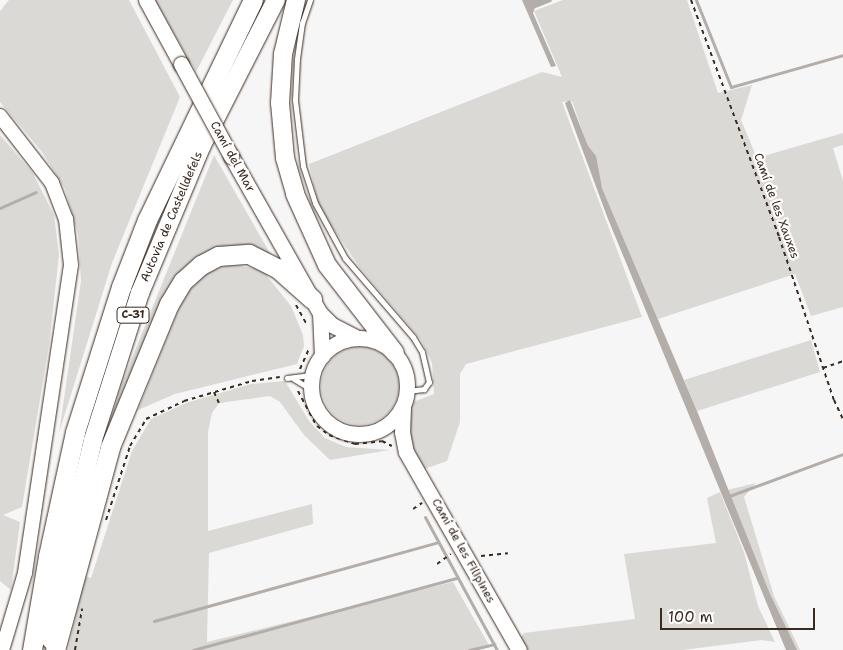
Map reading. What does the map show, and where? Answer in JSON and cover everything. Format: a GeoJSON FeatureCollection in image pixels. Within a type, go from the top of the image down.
{"type":"FeatureCollection","features":[{"type":"Feature","properties":{"kind":"highway"},"geometry":{"type":"LineString","coordinates":[[232,38],[242,0]]}},
{"type":"Feature","properties":{"kind":"highway","name":"Autovia de Castelldefels"},"geometry":{"type":"LineString","coordinates":[[32,650],[60,497],[96,361],[147,220],[232,38],[253,0]]}},
{"type":"Feature","properties":{"kind":"highway","name":"Autovia de Castelldefels"},"geometry":{"type":"LineString","coordinates":[[49,650],[64,563],[90,449],[140,293],[202,145],[276,0]]}},
{"type":"Feature","properties":{"kind":"highway"},"geometry":{"type":"LineString","coordinates":[[296,0],[283,54],[280,103],[285,158],[295,194],[327,265],[394,353]]}},
{"type":"Feature","properties":{"kind":"highway"},"geometry":{"type":"LineString","coordinates":[[55,650],[110,447],[169,304],[183,281],[200,264],[218,256],[249,254],[277,268],[309,304]]}},
{"type":"Feature","properties":{"kind":"main road","name":"Camí del Mar"},"geometry":{"type":"LineString","coordinates":[[146,0],[309,304],[322,356]]}},
{"type":"Feature","properties":{"kind":"main road","name":"Camí del Mar"},"geometry":{"type":"LineString","coordinates":[[309,304],[332,324],[358,338]]}},
{"type":"Feature","properties":{"kind":"main road"},"geometry":{"type":"LineString","coordinates":[[358,338],[378,342],[394,353],[404,368],[405,399],[401,450],[390,438],[370,433],[348,432],[333,426],[316,406],[312,390],[313,375],[322,356],[342,340],[358,338]]}},
{"type":"Feature","properties":{"kind":"main road"},"geometry":{"type":"LineString","coordinates":[[370,433],[388,424],[405,399]]}},
{"type":"Feature","properties":{"kind":"main road","name":"Camí de les Filipines"},"geometry":{"type":"LineString","coordinates":[[401,450],[469,562],[519,650]]}},
{"type":"Feature","properties":{"kind":"street"},"geometry":{"type":"LineString","coordinates":[[0,116],[38,161],[58,196],[69,234],[71,265],[28,552],[21,590],[2,650]]}},
{"type":"Feature","properties":{"kind":"lane"},"geometry":{"type":"LineString","coordinates":[[310,0],[302,23],[296,59],[295,100],[303,166],[315,203],[345,258],[413,337],[422,352],[429,382],[424,389],[405,399]]}},
{"type":"Feature","properties":{"kind":"lane"},"geometry":{"type":"LineString","coordinates":[[290,379],[313,375]]}},
{"type":"Feature","properties":{"kind":"lane"},"geometry":{"type":"LineString","coordinates":[[290,379],[312,390]]}},
{"type":"Feature","properties":{"kind":"path","name":"Camí de les Xauxes"},"geometry":{"type":"LineString","coordinates":[[690,0],[779,237],[823,368],[843,418]]}},
{"type":"Feature","properties":{"kind":"path"},"geometry":{"type":"LineString","coordinates":[[309,304],[305,317],[310,333]]}},
{"type":"Feature","properties":{"kind":"path"},"geometry":{"type":"LineString","coordinates":[[290,379],[294,372],[300,369],[312,341]]}},
{"type":"Feature","properties":{"kind":"path"},"geometry":{"type":"LineString","coordinates":[[823,368],[843,361]]}},
{"type":"Feature","properties":{"kind":"path"},"geometry":{"type":"LineString","coordinates":[[104,527],[130,446],[146,419],[184,400],[252,381],[290,379]]}},
{"type":"Feature","properties":{"kind":"path"},"geometry":{"type":"LineString","coordinates":[[290,379],[305,408],[318,426],[329,435],[355,444],[382,441],[401,450]]}},
{"type":"Feature","properties":{"kind":"path"},"geometry":{"type":"LineString","coordinates":[[214,392],[219,403]]}},
{"type":"Feature","properties":{"kind":"path"},"geometry":{"type":"LineString","coordinates":[[469,562],[484,555],[508,553]]}},
{"type":"Feature","properties":{"kind":"path"},"geometry":{"type":"LineString","coordinates":[[437,564],[441,559],[449,555]]}},
{"type":"Feature","properties":{"kind":"path"},"geometry":{"type":"LineString","coordinates":[[75,650],[83,605]]}},
{"type":"Feature","properties":{"kind":"shaded area"},"geometry":{"type":"Polygon","coordinates":[[[9,0],[129,0],[180,97],[112,263],[59,433],[81,281],[78,234],[65,189],[42,152],[0,102],[0,11],[9,0]]]}},
{"type":"Feature","properties":{"kind":"shaded area"},"geometry":{"type":"Polygon","coordinates":[[[155,0],[233,0],[196,72],[155,0]]]}},
{"type":"Feature","properties":{"kind":"shaded area"},"geometry":{"type":"Polygon","coordinates":[[[522,0],[550,0],[536,5],[533,13],[556,66],[551,67],[522,0]]]}},
{"type":"Feature","properties":{"kind":"shaded area"},"geometry":{"type":"Polygon","coordinates":[[[563,0],[687,0],[718,93],[752,85],[741,120],[757,158],[843,133],[843,145],[833,148],[843,181],[843,307],[811,316],[795,274],[658,319],[602,188],[572,101],[562,102],[642,317],[466,364],[460,374],[460,422],[447,461],[424,469],[408,440],[408,417],[413,402],[434,394],[432,363],[421,340],[360,268],[333,228],[318,203],[309,164],[542,72],[562,77],[534,11],[563,0]]]}},
{"type":"Feature","properties":{"kind":"shaded area"},"geometry":{"type":"Polygon","coordinates":[[[570,100],[588,146],[596,156],[602,188],[697,411],[770,594],[797,650],[786,650],[608,219],[565,103],[570,100]]]}},
{"type":"Feature","properties":{"kind":"shaded area"},"geometry":{"type":"Polygon","coordinates":[[[0,135],[32,172],[54,215],[59,255],[49,346],[22,507],[3,515],[20,522],[11,590],[0,581],[0,135]]]}},
{"type":"Feature","properties":{"kind":"shaded area"},"geometry":{"type":"Polygon","coordinates":[[[214,155],[271,255],[249,249],[199,258],[92,487],[121,385],[214,155]]]}},
{"type":"Feature","properties":{"kind":"shaded area"},"geometry":{"type":"Polygon","coordinates":[[[232,265],[268,270],[267,276],[291,306],[303,335],[304,346],[297,364],[175,394],[138,410],[188,286],[211,269],[232,265]]]}},
{"type":"Feature","properties":{"kind":"shaded area"},"geometry":{"type":"Polygon","coordinates":[[[811,340],[820,372],[697,411],[684,380],[811,340]]]}},
{"type":"Feature","properties":{"kind":"shaded area"},"geometry":{"type":"Polygon","coordinates":[[[360,347],[375,350],[388,358],[396,371],[399,386],[396,401],[388,414],[375,422],[360,425],[345,422],[332,414],[324,401],[321,386],[324,371],[332,358],[345,350],[360,347]]]}},
{"type":"Feature","properties":{"kind":"shaded area"},"geometry":{"type":"Polygon","coordinates":[[[285,381],[309,421],[325,438],[346,447],[390,450],[330,460],[304,435],[280,402],[270,396],[219,403],[212,413],[208,432],[208,531],[312,504],[313,524],[209,553],[207,642],[453,582],[490,647],[478,650],[68,650],[85,576],[91,578],[132,451],[151,419],[186,403],[251,384],[285,381]]]}},
{"type":"Feature","properties":{"kind":"shaded area"},"geometry":{"type":"Polygon","coordinates":[[[756,483],[744,497],[774,596],[800,650],[792,650],[727,490],[756,483]]]}},
{"type":"Feature","properties":{"kind":"shaded area"},"geometry":{"type":"Polygon","coordinates":[[[720,492],[744,552],[758,606],[775,642],[762,640],[683,650],[526,650],[520,639],[524,633],[635,619],[624,554],[716,543],[707,498],[720,492]]]}},
{"type":"Feature","properties":{"kind":"waterway"},"geometry":{"type":"LineString","coordinates":[[532,7],[550,0]]}},
{"type":"Feature","properties":{"kind":"waterway"},"geometry":{"type":"LineString","coordinates":[[696,0],[731,87],[843,55]]}},
{"type":"Feature","properties":{"kind":"waterway"},"geometry":{"type":"LineString","coordinates":[[0,208],[36,192]]}},
{"type":"Feature","properties":{"kind":"waterway"},"geometry":{"type":"LineString","coordinates":[[729,496],[843,454]]}},
{"type":"Feature","properties":{"kind":"waterway"},"geometry":{"type":"LineString","coordinates":[[425,517],[497,650]]}},
{"type":"Feature","properties":{"kind":"waterway"},"geometry":{"type":"LineString","coordinates":[[154,621],[438,542]]}},
{"type":"Feature","properties":{"kind":"waterway"},"geometry":{"type":"LineString","coordinates":[[193,650],[457,578]]}},
{"type":"Feature","properties":{"kind":"waterway"},"geometry":{"type":"LineString","coordinates":[[469,650],[494,644]]}}]}
